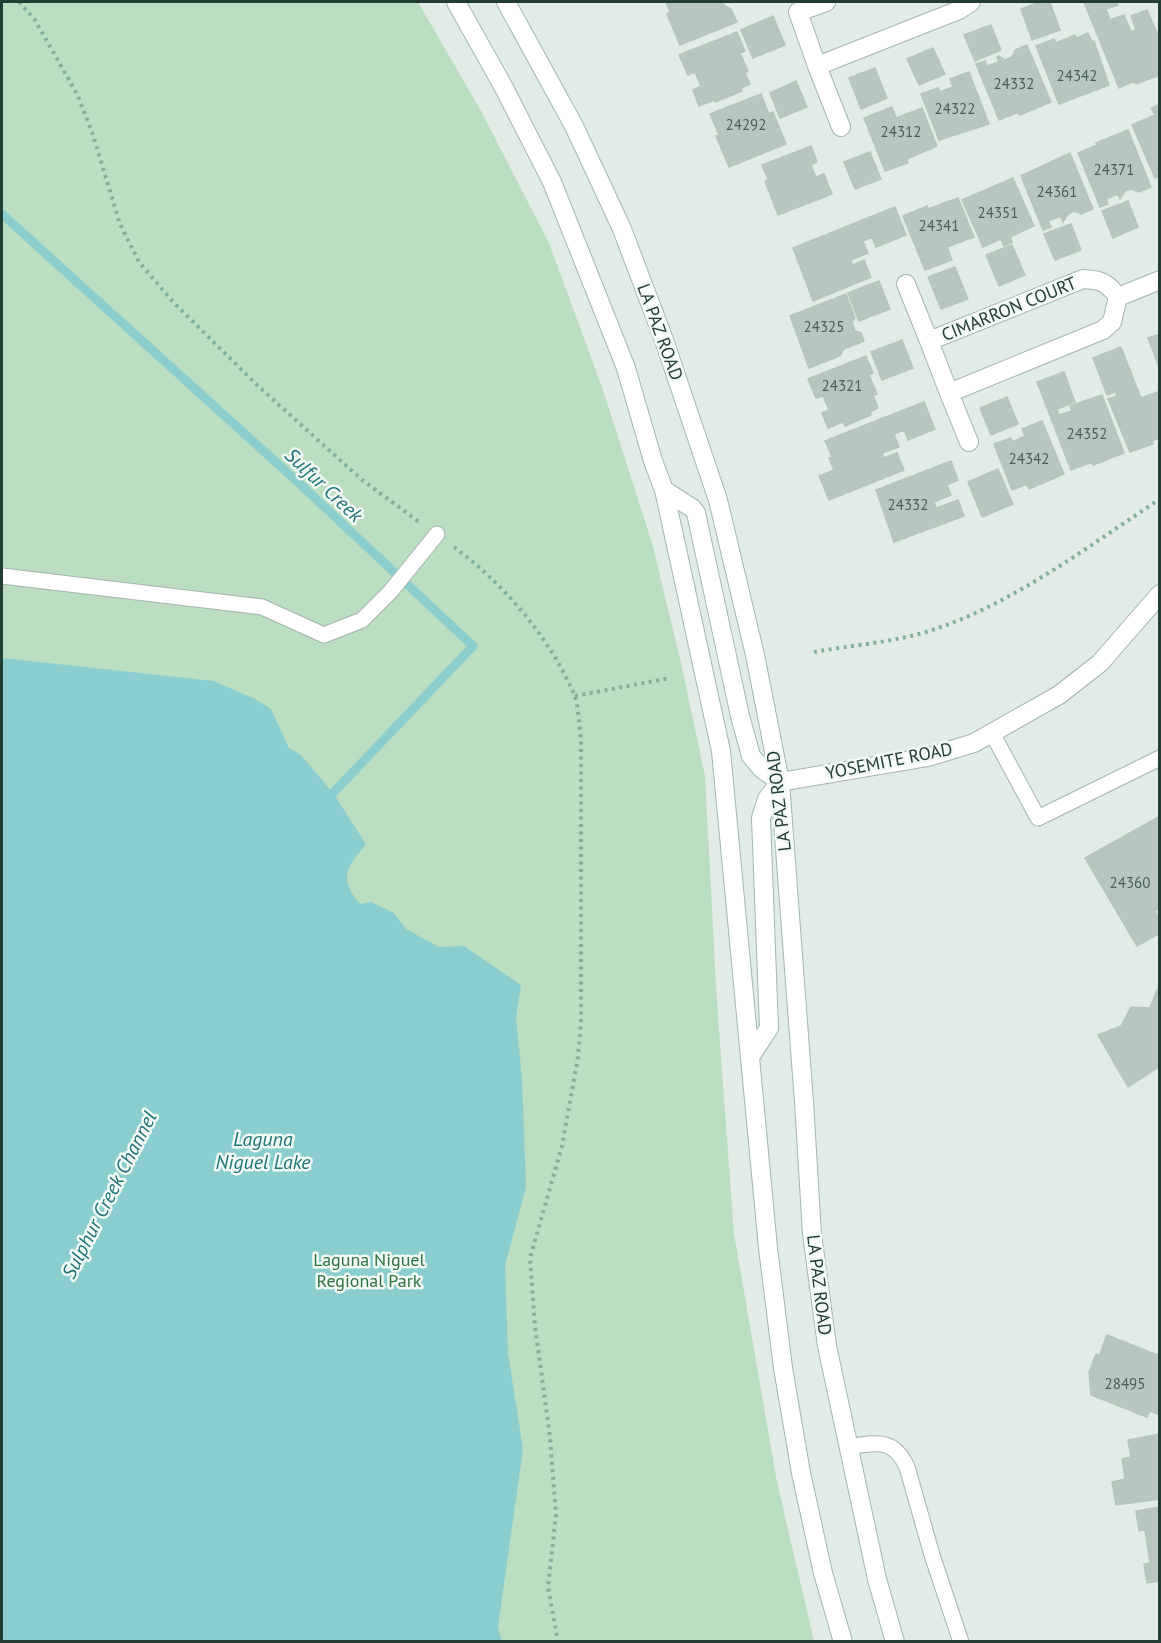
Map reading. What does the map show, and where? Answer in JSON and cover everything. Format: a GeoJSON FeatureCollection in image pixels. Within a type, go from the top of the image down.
{"type":"FeatureCollection","features":[{"type":"Feature","properties":{"kind":"main road"},"geometry":{"type":"LineString","coordinates":[[456,2],[503,86],[552,182],[626,368],[653,461],[664,490],[721,751],[768,1248],[783,1368],[801,1473],[824,1573],[843,1641]]}},
{"type":"Feature","properties":{"kind":"main road","name":"LA PAZ ROAD"},"geometry":{"type":"LineString","coordinates":[[506,2],[568,116],[622,229],[664,340],[718,500],[755,655],[780,782],[812,1234],[827,1346],[877,1579],[896,1641]]}},
{"type":"Feature","properties":{"kind":"main road"},"geometry":{"type":"LineString","coordinates":[[826,2],[796,7],[842,127]]}},
{"type":"Feature","properties":{"kind":"main road"},"geometry":{"type":"LineString","coordinates":[[817,66],[958,10],[971,2]]}},
{"type":"Feature","properties":{"kind":"main road","name":"CIMARRON COURT"},"geometry":{"type":"LineString","coordinates":[[929,341],[1083,279],[1098,280],[1111,287],[1119,297]]}},
{"type":"Feature","properties":{"kind":"main road"},"geometry":{"type":"LineString","coordinates":[[949,393],[1103,330],[1112,322],[1119,297],[1160,280]]}},
{"type":"Feature","properties":{"kind":"main road","name":"CIMARRON COURT"},"geometry":{"type":"LineString","coordinates":[[906,284],[969,442]]}},
{"type":"Feature","properties":{"kind":"main road"},"geometry":{"type":"LineString","coordinates":[[664,490],[696,513],[740,716],[751,756],[762,769],[780,782],[767,799],[761,818],[769,1028],[750,1057]]}},
{"type":"Feature","properties":{"kind":"main road","name":"YOSEMITE ROAD"},"geometry":{"type":"LineString","coordinates":[[780,782],[928,757],[974,743],[1059,695],[1100,663],[1160,594]]}},
{"type":"Feature","properties":{"kind":"lane"},"geometry":{"type":"LineString","coordinates":[[2,576],[262,607],[324,635],[362,620],[391,591],[436,534]]}},
{"type":"Feature","properties":{"kind":"lane"},"geometry":{"type":"LineString","coordinates":[[992,733],[1038,818],[1160,758]]}},
{"type":"Feature","properties":{"kind":"lane"},"geometry":{"type":"LineString","coordinates":[[848,1447],[877,1443],[891,1446],[901,1454],[961,1641]]}},
{"type":"Feature","properties":{"kind":"path"},"geometry":{"type":"LineString","coordinates":[[19,2],[35,20],[77,94],[92,132],[120,224],[139,262],[174,303],[266,393],[361,479],[480,566],[546,642],[575,696],[582,740],[581,1022],[578,1057],[561,1146],[530,1258],[535,1326],[550,1437],[555,1515],[548,1587],[558,1641]]}},
{"type":"Feature","properties":{"kind":"path"},"geometry":{"type":"LineString","coordinates":[[814,652],[934,630],[986,609],[1040,577],[1160,499]]}},
{"type":"Feature","properties":{"kind":"path"},"geometry":{"type":"LineString","coordinates":[[575,696],[670,678]]}},
{"type":"Feature","properties":{"kind":"green space","name":"Laguna Niguel Regional Park"},"geometry":{"type":"Polygon","coordinates":[[[2,2],[418,2],[481,111],[549,243],[603,390],[652,543],[705,776],[717,1003],[734,1234],[777,1482],[814,1641],[2,1642],[2,2]]]}},
{"type":"Feature","properties":{"kind":"water","name":"Laguna Niguel Lake"},"geometry":{"type":"Polygon","coordinates":[[[2,658],[214,681],[255,699],[271,709],[289,748],[301,755],[333,793],[366,844],[347,873],[349,887],[360,904],[371,902],[394,913],[406,929],[439,947],[464,946],[521,985],[516,1018],[522,1078],[526,1187],[505,1266],[508,1353],[523,1449],[498,1627],[502,1641],[2,1641],[2,658]]]}},
{"type":"Feature","properties":{"kind":"building"},"geometry":{"type":"Polygon","coordinates":[[[666,2],[722,2],[731,9],[737,22],[680,45],[667,14],[670,12],[666,2]]]}},
{"type":"Feature","properties":{"kind":"building"},"geometry":{"type":"Polygon","coordinates":[[[1040,2],[1050,2],[1060,30],[1032,40],[1021,9],[1040,2]]]}},
{"type":"Feature","properties":{"kind":"building"},"geometry":{"type":"Polygon","coordinates":[[[1084,2],[1117,2],[1118,5],[1106,9],[1110,20],[1124,15],[1131,32],[1136,30],[1131,16],[1147,10],[1160,40],[1160,75],[1136,84],[1135,81],[1119,88],[1084,2]]]}},
{"type":"Feature","properties":{"kind":"building"},"geometry":{"type":"Polygon","coordinates":[[[773,16],[785,45],[753,58],[741,30],[773,16]]]}},
{"type":"Feature","properties":{"kind":"building"},"geometry":{"type":"Polygon","coordinates":[[[991,25],[1001,50],[975,61],[964,35],[991,25]]]}},
{"type":"Feature","properties":{"kind":"building"},"geometry":{"type":"Polygon","coordinates":[[[737,32],[745,51],[740,53],[748,71],[745,73],[750,84],[741,88],[742,91],[699,106],[693,90],[701,86],[695,72],[688,75],[679,55],[737,32]]]}},
{"type":"Feature","properties":{"kind":"building"},"geometry":{"type":"Polygon","coordinates":[[[1088,33],[1092,42],[1094,41],[1109,85],[1059,104],[1036,46],[1054,39],[1056,43],[1075,35],[1076,38],[1088,33]]]}},
{"type":"Feature","properties":{"kind":"building"},"geometry":{"type":"Polygon","coordinates":[[[1027,45],[1051,102],[1020,115],[1019,112],[999,120],[976,64],[985,61],[987,66],[999,62],[997,57],[999,56],[1005,60],[1012,57],[1015,50],[1027,45]]]}},
{"type":"Feature","properties":{"kind":"building"},"geometry":{"type":"Polygon","coordinates":[[[933,48],[945,74],[919,85],[907,59],[933,48]]]}},
{"type":"Feature","properties":{"kind":"building"},"geometry":{"type":"Polygon","coordinates":[[[875,68],[887,98],[861,109],[849,78],[875,68]]]}},
{"type":"Feature","properties":{"kind":"building"},"geometry":{"type":"Polygon","coordinates":[[[969,72],[989,124],[939,140],[921,94],[938,88],[940,92],[953,87],[950,79],[969,72]]]}},
{"type":"Feature","properties":{"kind":"building"},"geometry":{"type":"Polygon","coordinates":[[[796,81],[807,107],[780,118],[770,93],[796,81]]]}},
{"type":"Feature","properties":{"kind":"building"},"geometry":{"type":"Polygon","coordinates":[[[761,94],[769,114],[773,112],[786,144],[729,167],[710,114],[761,94]]]}},
{"type":"Feature","properties":{"kind":"building"},"geometry":{"type":"Polygon","coordinates":[[[1160,104],[1160,176],[1155,178],[1132,125],[1155,115],[1151,108],[1160,104]]]}},
{"type":"Feature","properties":{"kind":"building"},"geometry":{"type":"Polygon","coordinates":[[[892,107],[896,118],[922,108],[937,146],[907,159],[908,163],[885,171],[864,118],[892,107]]]}},
{"type":"Feature","properties":{"kind":"building"},"geometry":{"type":"Polygon","coordinates":[[[1128,130],[1151,187],[1139,192],[1131,189],[1125,191],[1120,199],[1118,194],[1106,199],[1108,204],[1100,207],[1078,153],[1128,130]]]}},
{"type":"Feature","properties":{"kind":"building"},"geometry":{"type":"Polygon","coordinates":[[[811,146],[817,162],[811,165],[816,177],[824,174],[832,194],[778,215],[765,181],[768,179],[762,165],[811,146]]]}},
{"type":"Feature","properties":{"kind":"building"},"geometry":{"type":"Polygon","coordinates":[[[870,152],[881,179],[855,189],[844,162],[870,152]]]}},
{"type":"Feature","properties":{"kind":"building"},"geometry":{"type":"Polygon","coordinates":[[[1070,153],[1093,209],[1081,214],[1074,211],[1068,214],[1063,222],[1061,216],[1048,221],[1051,227],[1043,230],[1021,176],[1070,153]]]}},
{"type":"Feature","properties":{"kind":"building"},"geometry":{"type":"Polygon","coordinates":[[[1013,178],[1034,226],[1010,237],[1012,242],[1004,246],[1001,239],[983,247],[962,200],[1013,178]]]}},
{"type":"Feature","properties":{"kind":"building"},"geometry":{"type":"Polygon","coordinates":[[[958,198],[974,237],[947,247],[952,260],[925,270],[903,216],[927,206],[928,209],[958,198]]]}},
{"type":"Feature","properties":{"kind":"building"},"geometry":{"type":"Polygon","coordinates":[[[1128,201],[1138,227],[1113,238],[1102,211],[1128,201]]]}},
{"type":"Feature","properties":{"kind":"building"},"geometry":{"type":"Polygon","coordinates":[[[895,207],[906,235],[876,247],[872,237],[863,241],[868,253],[851,260],[853,265],[864,260],[871,277],[813,301],[793,248],[895,207]]]}},
{"type":"Feature","properties":{"kind":"building"},"geometry":{"type":"Polygon","coordinates":[[[1071,224],[1081,250],[1055,260],[1044,234],[1071,224]]]}},
{"type":"Feature","properties":{"kind":"building"},"geometry":{"type":"Polygon","coordinates":[[[1012,245],[1025,275],[999,286],[986,255],[1012,245]]]}},
{"type":"Feature","properties":{"kind":"building"},"geometry":{"type":"Polygon","coordinates":[[[955,267],[968,299],[941,309],[928,277],[955,267]]]}},
{"type":"Feature","properties":{"kind":"building"},"geometry":{"type":"Polygon","coordinates":[[[879,281],[890,309],[859,321],[848,293],[879,281]]]}},
{"type":"Feature","properties":{"kind":"building"},"geometry":{"type":"Polygon","coordinates":[[[846,294],[855,318],[852,322],[855,331],[861,333],[864,341],[844,349],[840,356],[809,368],[790,316],[846,294]]]}},
{"type":"Feature","properties":{"kind":"building"},"geometry":{"type":"Polygon","coordinates":[[[1160,334],[1160,367],[1159,367],[1148,338],[1160,334]]]}},
{"type":"Feature","properties":{"kind":"building"},"geometry":{"type":"Polygon","coordinates":[[[902,340],[913,368],[882,380],[871,352],[902,340]]]}},
{"type":"Feature","properties":{"kind":"building"},"geometry":{"type":"Polygon","coordinates":[[[1121,347],[1141,398],[1160,391],[1160,437],[1152,441],[1153,444],[1130,452],[1108,399],[1117,396],[1115,392],[1107,395],[1093,358],[1121,347]]]}},
{"type":"Feature","properties":{"kind":"building"},"geometry":{"type":"Polygon","coordinates":[[[866,356],[873,373],[869,375],[877,394],[873,395],[878,408],[870,412],[871,415],[845,426],[843,422],[828,428],[822,413],[829,410],[823,396],[816,398],[808,379],[866,356]]]}},
{"type":"Feature","properties":{"kind":"building"},"geometry":{"type":"Polygon","coordinates":[[[1064,372],[1075,402],[1057,409],[1059,415],[1072,411],[1070,406],[1102,395],[1124,453],[1093,465],[1092,462],[1071,470],[1037,382],[1064,372]]]}},
{"type":"Feature","properties":{"kind":"building"},"geometry":{"type":"Polygon","coordinates":[[[1007,397],[1018,424],[991,435],[980,408],[1007,397]]]}},
{"type":"Feature","properties":{"kind":"building"},"geometry":{"type":"Polygon","coordinates":[[[924,402],[935,429],[908,440],[904,430],[894,434],[899,447],[882,453],[884,458],[897,453],[904,470],[829,500],[819,476],[834,470],[829,458],[832,457],[825,441],[924,402]]]}},
{"type":"Feature","properties":{"kind":"building"},"geometry":{"type":"Polygon","coordinates":[[[1042,421],[1064,474],[1029,489],[1027,484],[1012,490],[994,444],[1011,438],[1012,442],[1025,436],[1022,429],[1042,421]]]}},
{"type":"Feature","properties":{"kind":"building"},"geometry":{"type":"Polygon","coordinates":[[[951,461],[958,480],[947,485],[951,495],[934,502],[936,508],[958,500],[964,516],[894,542],[876,490],[951,461]]]}},
{"type":"Feature","properties":{"kind":"building"},"geometry":{"type":"Polygon","coordinates":[[[998,469],[1013,504],[982,517],[968,482],[998,469]]]}},
{"type":"Feature","properties":{"kind":"building"},"geometry":{"type":"Polygon","coordinates":[[[1160,816],[1160,909],[1155,911],[1160,920],[1160,933],[1137,946],[1085,858],[1160,816]]]}},
{"type":"Feature","properties":{"kind":"building"},"geometry":{"type":"Polygon","coordinates":[[[1157,990],[1160,990],[1160,1066],[1128,1087],[1098,1035],[1121,1026],[1131,1007],[1150,1008],[1157,990]]]}},
{"type":"Feature","properties":{"kind":"building"},"geometry":{"type":"Polygon","coordinates":[[[1107,1335],[1160,1356],[1160,1415],[1150,1411],[1147,1417],[1091,1395],[1089,1372],[1096,1354],[1099,1356],[1107,1335]]]}},
{"type":"Feature","properties":{"kind":"building"},"geometry":{"type":"Polygon","coordinates":[[[1160,1434],[1160,1499],[1116,1505],[1112,1482],[1125,1479],[1122,1459],[1131,1457],[1128,1440],[1160,1434]]]}},
{"type":"Feature","properties":{"kind":"building"},"geometry":{"type":"Polygon","coordinates":[[[1160,1507],[1160,1581],[1147,1583],[1144,1564],[1150,1563],[1145,1530],[1139,1531],[1136,1511],[1160,1507]]]}},
{"type":"Feature","properties":{"kind":"waterway","name":"Sulfur Creek"},"geometry":{"type":"LineString","coordinates":[[2,214],[300,484],[473,646],[333,793],[328,802]]}},
{"type":"Feature","properties":{"kind":"water label","name":"Sulphur Creek Channel"},"geometry":{"type":"Point","coordinates":[109,1195]}}]}
